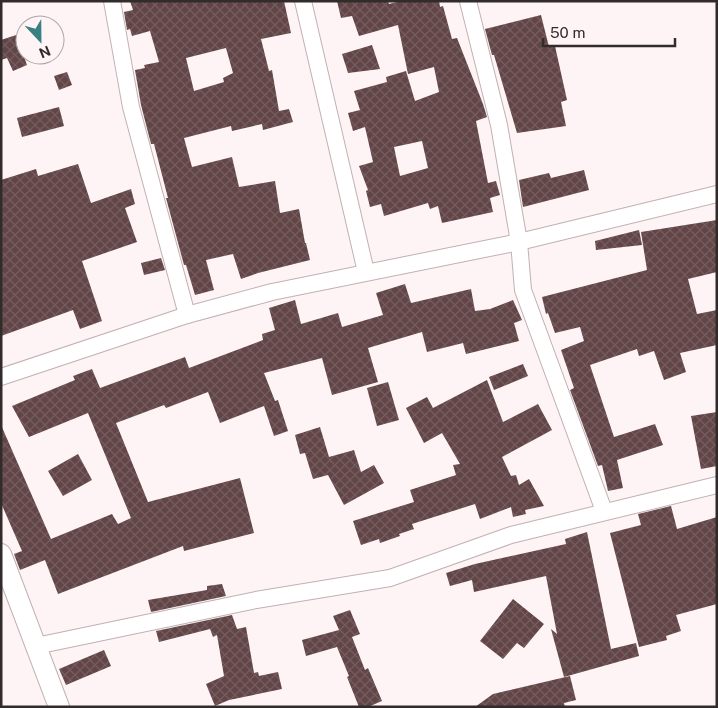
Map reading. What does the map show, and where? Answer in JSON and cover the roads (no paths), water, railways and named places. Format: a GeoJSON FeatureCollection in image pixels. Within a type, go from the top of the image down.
{"type":"FeatureCollection","features":[{"type":"Feature","properties":{"kind":"street"},"geometry":{"type":"LineString","coordinates":[[112,1],[131,107],[187,315]]}},
{"type":"Feature","properties":{"kind":"street"},"geometry":{"type":"LineString","coordinates":[[303,1],[366,272]]}},
{"type":"Feature","properties":{"kind":"street"},"geometry":{"type":"LineString","coordinates":[[468,1],[499,125],[519,242],[524,290],[604,512]]}},
{"type":"Feature","properties":{"kind":"street"},"geometry":{"type":"LineString","coordinates":[[1,377],[187,315],[272,292],[519,242],[717,194]]}},
{"type":"Feature","properties":{"kind":"street"},"geometry":{"type":"LineString","coordinates":[[36,646],[256,600],[390,578],[511,536],[717,485]]}},
{"type":"Feature","properties":{"kind":"street"},"geometry":{"type":"LineString","coordinates":[[1,554],[59,707]]}}]}
